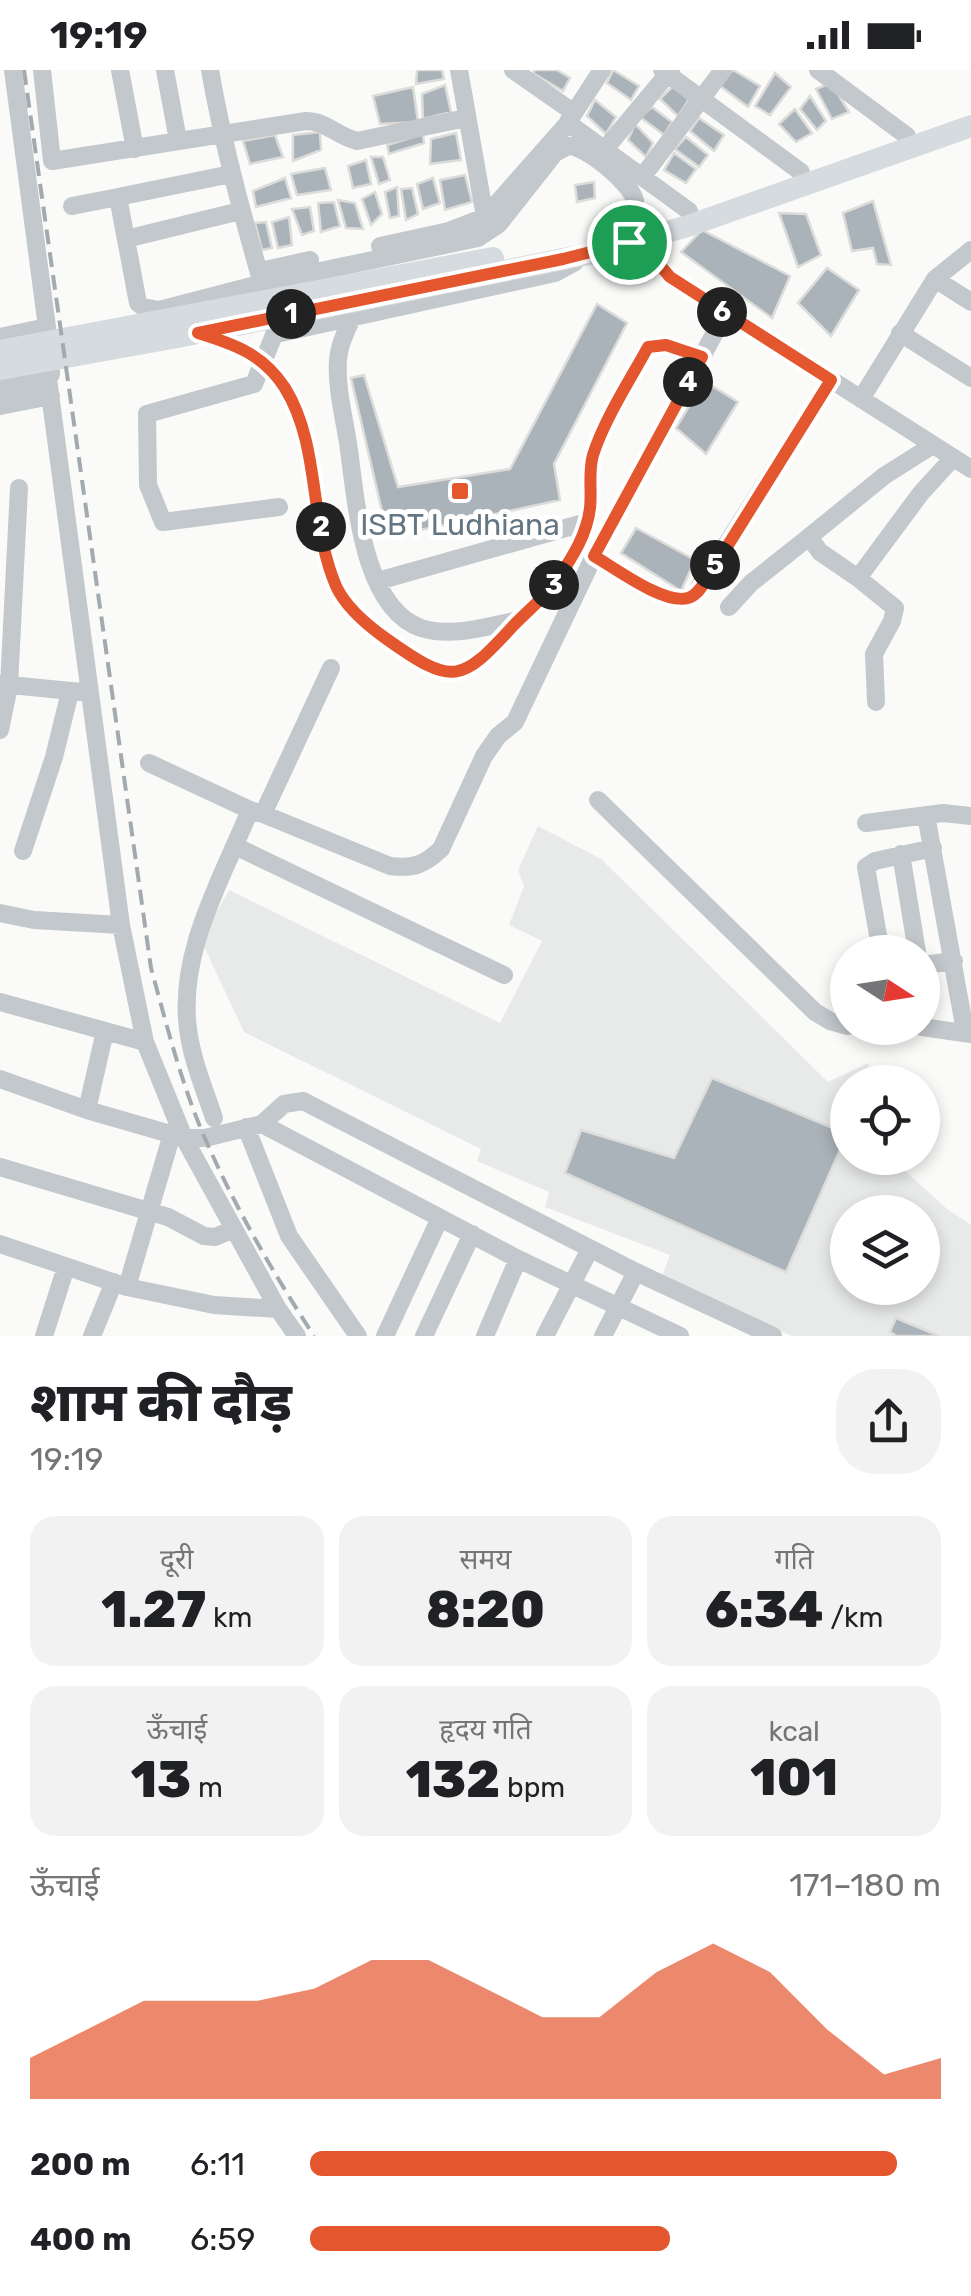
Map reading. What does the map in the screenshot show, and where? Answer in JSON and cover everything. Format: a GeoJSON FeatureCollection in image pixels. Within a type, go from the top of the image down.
{"type":"FeatureCollection","features":[{"type":"Feature","properties":{"kind":"main road"},"geometry":{"type":"LineString","coordinates":[[0,351],[562,253],[593,252],[689,211],[971,114]]}},
{"type":"Feature","properties":{"kind":"main road"},"geometry":{"type":"LineString","coordinates":[[0,369],[198,333],[688,226],[971,126]]}},
{"type":"Feature","properties":{"kind":"street"},"geometry":{"type":"LineString","coordinates":[[13,70],[50,387],[122,925],[144,1042],[178,1136],[297,1336]]}},
{"type":"Feature","properties":{"kind":"street"},"geometry":{"type":"LineString","coordinates":[[42,70],[52,160],[312,120],[357,141],[466,118]]}},
{"type":"Feature","properties":{"kind":"street"},"geometry":{"type":"LineString","coordinates":[[120,70],[135,149]]}},
{"type":"Feature","properties":{"kind":"street"},"geometry":{"type":"LineString","coordinates":[[164,70],[178,140]]}},
{"type":"Feature","properties":{"kind":"street"},"geometry":{"type":"LineString","coordinates":[[210,70],[240,211],[276,330],[254,384],[146,414],[148,485],[163,522],[279,507]]}},
{"type":"Feature","properties":{"kind":"street"},"geometry":{"type":"LineString","coordinates":[[459,70],[484,218]]}},
{"type":"Feature","properties":{"kind":"street"},"geometry":{"type":"LineString","coordinates":[[118,197],[138,303],[158,310],[262,277],[448,232],[484,218],[571,117],[602,70]]}},
{"type":"Feature","properties":{"kind":"street"},"geometry":{"type":"LineString","coordinates":[[643,176],[723,70]]}},
{"type":"Feature","properties":{"kind":"street"},"geometry":{"type":"LineString","coordinates":[[818,70],[906,136]]}},
{"type":"Feature","properties":{"kind":"street"},"geometry":{"type":"LineString","coordinates":[[605,149],[667,71],[801,172]]}},
{"type":"Feature","properties":{"kind":"street"},"geometry":{"type":"LineString","coordinates":[[518,72],[605,149],[689,211]]}},
{"type":"Feature","properties":{"kind":"street"},"geometry":{"type":"LineString","coordinates":[[262,277],[303,274],[486,234],[499,224],[556,154],[568,146],[582,148],[629,190],[635,206],[632,236],[670,277],[971,469]]}},
{"type":"Feature","properties":{"kind":"street"},"geometry":{"type":"LineString","coordinates":[[72,206],[231,174]]}},
{"type":"Feature","properties":{"kind":"street"},"geometry":{"type":"LineString","coordinates":[[126,239],[240,211]]}},
{"type":"Feature","properties":{"kind":"street"},"geometry":{"type":"LineString","coordinates":[[861,399],[935,279],[971,250]]}},
{"type":"Feature","properties":{"kind":"street"},"geometry":{"type":"LineString","coordinates":[[276,330],[286,333],[555,273],[593,252]]}},
{"type":"Feature","properties":{"kind":"street"},"geometry":{"type":"LineString","coordinates":[[303,274],[318,326],[338,360],[363,540],[378,581],[400,614],[421,628],[458,631],[520,620]]}},
{"type":"Feature","properties":{"kind":"street"},"geometry":{"type":"LineString","coordinates":[[935,279],[971,302]]}},
{"type":"Feature","properties":{"kind":"street"},"geometry":{"type":"LineString","coordinates":[[148,763],[390,866],[406,868],[428,861],[441,849],[484,756],[498,736],[515,722],[594,556],[725,314]]}},
{"type":"Feature","properties":{"kind":"street"},"geometry":{"type":"LineString","coordinates":[[338,360],[353,317]]}},
{"type":"Feature","properties":{"kind":"street"},"geometry":{"type":"LineString","coordinates":[[0,336],[46,327]]}},
{"type":"Feature","properties":{"kind":"street"},"geometry":{"type":"LineString","coordinates":[[198,333],[251,352],[269,367],[286,390],[299,419],[330,570],[345,602],[369,626],[424,664],[442,670],[468,670],[484,659],[532,611],[558,578],[588,522],[592,458],[648,347],[666,345],[702,357]]}},
{"type":"Feature","properties":{"kind":"street"},"geometry":{"type":"LineString","coordinates":[[900,333],[971,378]]}},
{"type":"Feature","properties":{"kind":"street"},"geometry":{"type":"LineString","coordinates":[[594,556],[666,596],[694,596],[831,380]]}},
{"type":"Feature","properties":{"kind":"street"},"geometry":{"type":"LineString","coordinates":[[0,389],[50,387]]}},
{"type":"Feature","properties":{"kind":"street"},"geometry":{"type":"LineString","coordinates":[[0,406],[50,387]]}},
{"type":"Feature","properties":{"kind":"street"},"geometry":{"type":"LineString","coordinates":[[729,608],[751,583],[808,537],[884,476],[932,445]]}},
{"type":"Feature","properties":{"kind":"street"},"geometry":{"type":"LineString","coordinates":[[858,578],[921,493],[953,458]]}},
{"type":"Feature","properties":{"kind":"street"},"geometry":{"type":"LineString","coordinates":[[0,730],[19,488]]}},
{"type":"Feature","properties":{"kind":"street"},"geometry":{"type":"LineString","coordinates":[[378,581],[588,522]]}},
{"type":"Feature","properties":{"kind":"street"},"geometry":{"type":"LineString","coordinates":[[808,537],[820,552],[893,604],[896,612],[874,654],[876,702]]}},
{"type":"Feature","properties":{"kind":"street"},"geometry":{"type":"LineString","coordinates":[[214,1118],[194,1063],[188,1030],[187,992],[194,946],[236,846],[331,668]]}},
{"type":"Feature","properties":{"kind":"street"},"geometry":{"type":"LineString","coordinates":[[5,685],[92,692]]}},
{"type":"Feature","properties":{"kind":"street"},"geometry":{"type":"LineString","coordinates":[[23,851],[54,757],[70,692]]}},
{"type":"Feature","properties":{"kind":"street"},"geometry":{"type":"LineString","coordinates":[[598,800],[816,1012],[830,1021]]}},
{"type":"Feature","properties":{"kind":"street"},"geometry":{"type":"LineString","coordinates":[[866,823],[953,813],[971,816]]}},
{"type":"Feature","properties":{"kind":"street"},"geometry":{"type":"LineString","coordinates":[[926,815],[968,1033],[940,1029]]}},
{"type":"Feature","properties":{"kind":"street"},"geometry":{"type":"LineString","coordinates":[[236,846],[504,975]]}},
{"type":"Feature","properties":{"kind":"street"},"geometry":{"type":"LineString","coordinates":[[877,935],[866,866],[934,848]]}},
{"type":"Feature","properties":{"kind":"street"},"geometry":{"type":"LineString","coordinates":[[901,854],[913,935]]}},
{"type":"Feature","properties":{"kind":"street"},"geometry":{"type":"LineString","coordinates":[[0,913],[34,920],[122,925]]}},
{"type":"Feature","properties":{"kind":"street"},"geometry":{"type":"LineString","coordinates":[[940,963],[954,961]]}},
{"type":"Feature","properties":{"kind":"street"},"geometry":{"type":"LineString","coordinates":[[0,1002],[144,1042]]}},
{"type":"Feature","properties":{"kind":"street"},"geometry":{"type":"LineString","coordinates":[[86,1110],[105,1031]]}},
{"type":"Feature","properties":{"kind":"street"},"geometry":{"type":"LineString","coordinates":[[0,1079],[86,1110],[178,1136],[204,1138],[254,1126],[284,1104],[303,1101],[590,1249],[773,1336]]}},
{"type":"Feature","properties":{"kind":"street"},"geometry":{"type":"LineString","coordinates":[[254,1126],[618,1306],[660,1332],[680,1336]]}},
{"type":"Feature","properties":{"kind":"street"},"geometry":{"type":"LineString","coordinates":[[254,1126],[290,1236],[358,1336]]}},
{"type":"Feature","properties":{"kind":"street"},"geometry":{"type":"LineString","coordinates":[[92,1336],[120,1285],[178,1136]]}},
{"type":"Feature","properties":{"kind":"street"},"geometry":{"type":"LineString","coordinates":[[0,1166],[168,1216],[204,1236],[234,1230]]}},
{"type":"Feature","properties":{"kind":"street"},"geometry":{"type":"LineString","coordinates":[[385,1336],[440,1218]]}},
{"type":"Feature","properties":{"kind":"street"},"geometry":{"type":"LineString","coordinates":[[424,1336],[472,1234]]}},
{"type":"Feature","properties":{"kind":"street"},"geometry":{"type":"LineString","coordinates":[[0,1244],[120,1285],[214,1304],[278,1309]]}},
{"type":"Feature","properties":{"kind":"street"},"geometry":{"type":"LineString","coordinates":[[546,1336],[590,1249]]}},
{"type":"Feature","properties":{"kind":"street"},"geometry":{"type":"LineString","coordinates":[[485,1336],[518,1259]]}},
{"type":"Feature","properties":{"kind":"street"},"geometry":{"type":"LineString","coordinates":[[44,1336],[66,1267]]}},
{"type":"Feature","properties":{"kind":"street"},"geometry":{"type":"LineString","coordinates":[[603,1336],[636,1272]]}},
{"type":"Feature","properties":{"kind":"shaded area"},"geometry":{"type":"Polygon","coordinates":[[[538,826],[601,859],[830,1081],[830,1175],[910,1175],[932,1195],[830,1195],[830,1305],[940,1305],[940,1203],[971,1225],[971,1336],[792,1336],[661,1279],[670,1255],[545,1207],[549,1192],[477,1161],[481,1149],[244,1032],[201,940],[229,890],[500,1023],[542,941],[509,925],[524,886],[518,870],[538,826]]]}},
{"type":"Feature","properties":{"kind":"building"},"geometry":{"type":"Polygon","coordinates":[[[417,70],[442,70],[444,79],[416,84],[417,70]]]}},
{"type":"Feature","properties":{"kind":"building"},"geometry":{"type":"Polygon","coordinates":[[[557,70],[570,78],[563,91],[533,73],[557,70]]]}},
{"type":"Feature","properties":{"kind":"building"},"geometry":{"type":"Polygon","coordinates":[[[613,70],[639,86],[631,100],[607,83],[613,70]]]}},
{"type":"Feature","properties":{"kind":"building"},"geometry":{"type":"Polygon","coordinates":[[[733,70],[760,86],[748,107],[719,85],[733,70]]]}},
{"type":"Feature","properties":{"kind":"building"},"geometry":{"type":"Polygon","coordinates":[[[775,73],[791,87],[770,115],[755,106],[775,73]]]}},
{"type":"Feature","properties":{"kind":"building"},"geometry":{"type":"Polygon","coordinates":[[[831,83],[849,112],[832,119],[816,89],[831,83]]]}},
{"type":"Feature","properties":{"kind":"building"},"geometry":{"type":"Polygon","coordinates":[[[445,85],[451,112],[423,119],[422,94],[445,85]]]}},
{"type":"Feature","properties":{"kind":"building"},"geometry":{"type":"Polygon","coordinates":[[[413,87],[418,122],[380,124],[373,96],[413,87]]]}},
{"type":"Feature","properties":{"kind":"building"},"geometry":{"type":"Polygon","coordinates":[[[672,87],[690,98],[678,116],[660,99],[672,87]]]}},
{"type":"Feature","properties":{"kind":"building"},"geometry":{"type":"Polygon","coordinates":[[[810,96],[826,121],[817,130],[800,109],[810,96]]]}},
{"type":"Feature","properties":{"kind":"building"},"geometry":{"type":"Polygon","coordinates":[[[595,100],[616,117],[606,134],[587,116],[595,100]]]}},
{"type":"Feature","properties":{"kind":"building"},"geometry":{"type":"Polygon","coordinates":[[[652,107],[672,122],[664,135],[640,117],[652,107]]]}},
{"type":"Feature","properties":{"kind":"building"},"geometry":{"type":"Polygon","coordinates":[[[795,109],[812,133],[796,142],[779,124],[795,109]]]}},
{"type":"Feature","properties":{"kind":"building"},"geometry":{"type":"Polygon","coordinates":[[[699,118],[724,135],[714,151],[690,131],[699,118]]]}},
{"type":"Feature","properties":{"kind":"building"},"geometry":{"type":"Polygon","coordinates":[[[635,124],[653,143],[646,157],[628,140],[635,124]]]}},
{"type":"Feature","properties":{"kind":"building"},"geometry":{"type":"Polygon","coordinates":[[[320,132],[321,150],[293,161],[293,135],[320,132]]]}},
{"type":"Feature","properties":{"kind":"building"},"geometry":{"type":"Polygon","coordinates":[[[456,133],[461,160],[430,164],[431,139],[456,133]]]}},
{"type":"Feature","properties":{"kind":"building"},"geometry":{"type":"Polygon","coordinates":[[[423,134],[424,143],[389,154],[387,145],[423,134]]]}},
{"type":"Feature","properties":{"kind":"building"},"geometry":{"type":"Polygon","coordinates":[[[275,135],[283,157],[250,164],[243,141],[275,135]]]}},
{"type":"Feature","properties":{"kind":"building"},"geometry":{"type":"Polygon","coordinates":[[[686,137],[708,155],[699,167],[675,149],[686,137]]]}},
{"type":"Feature","properties":{"kind":"building"},"geometry":{"type":"Polygon","coordinates":[[[674,153],[696,169],[686,183],[664,170],[674,153]]]}},
{"type":"Feature","properties":{"kind":"building"},"geometry":{"type":"Polygon","coordinates":[[[371,157],[383,157],[390,180],[379,184],[371,157]]]}},
{"type":"Feature","properties":{"kind":"building"},"geometry":{"type":"Polygon","coordinates":[[[366,160],[371,184],[353,188],[348,166],[366,160]]]}},
{"type":"Feature","properties":{"kind":"building"},"geometry":{"type":"Polygon","coordinates":[[[325,168],[331,190],[297,195],[291,174],[325,168]]]}},
{"type":"Feature","properties":{"kind":"building"},"geometry":{"type":"Polygon","coordinates":[[[465,175],[472,202],[445,210],[440,180],[465,175]]]}},
{"type":"Feature","properties":{"kind":"building"},"geometry":{"type":"Polygon","coordinates":[[[285,178],[291,198],[256,207],[253,191],[285,178]]]}},
{"type":"Feature","properties":{"kind":"building"},"geometry":{"type":"Polygon","coordinates":[[[433,178],[440,203],[423,209],[417,184],[433,178]]]}},
{"type":"Feature","properties":{"kind":"building"},"geometry":{"type":"Polygon","coordinates":[[[594,182],[595,198],[577,202],[575,185],[594,182]]]}},
{"type":"Feature","properties":{"kind":"building"},"geometry":{"type":"Polygon","coordinates":[[[397,187],[399,216],[390,218],[385,192],[397,187]]]}},
{"type":"Feature","properties":{"kind":"building"},"geometry":{"type":"Polygon","coordinates":[[[412,188],[418,214],[406,220],[401,189],[412,188]]]}},
{"type":"Feature","properties":{"kind":"building"},"geometry":{"type":"Polygon","coordinates":[[[375,192],[382,214],[371,225],[362,199],[375,192]]]}},
{"type":"Feature","properties":{"kind":"building"},"geometry":{"type":"Polygon","coordinates":[[[338,200],[355,203],[363,229],[346,228],[338,200]]]}},
{"type":"Feature","properties":{"kind":"building"},"geometry":{"type":"Polygon","coordinates":[[[873,201],[891,265],[877,264],[873,248],[852,251],[843,213],[873,201]]]}},
{"type":"Feature","properties":{"kind":"building"},"geometry":{"type":"Polygon","coordinates":[[[334,202],[340,226],[321,232],[318,203],[334,202]]]}},
{"type":"Feature","properties":{"kind":"building"},"geometry":{"type":"Polygon","coordinates":[[[310,207],[314,231],[302,235],[292,209],[310,207]]]}},
{"type":"Feature","properties":{"kind":"building"},"geometry":{"type":"Polygon","coordinates":[[[779,213],[806,214],[821,255],[798,267],[779,213]]]}},
{"type":"Feature","properties":{"kind":"building"},"geometry":{"type":"Polygon","coordinates":[[[289,217],[292,245],[278,248],[272,222],[289,217]]]}},
{"type":"Feature","properties":{"kind":"building"},"geometry":{"type":"Polygon","coordinates":[[[266,222],[272,248],[262,250],[255,223],[266,222]]]}},
{"type":"Feature","properties":{"kind":"building"},"geometry":{"type":"Polygon","coordinates":[[[702,230],[790,276],[772,318],[681,252],[702,230]]]}},
{"type":"Feature","properties":{"kind":"building"},"geometry":{"type":"Polygon","coordinates":[[[827,268],[859,290],[831,336],[798,303],[827,268]]]}},
{"type":"Feature","properties":{"kind":"building"},"geometry":{"type":"Polygon","coordinates":[[[597,304],[627,323],[554,464],[560,500],[388,537],[351,378],[364,375],[398,487],[510,469],[597,304]]]}},
{"type":"Feature","properties":{"kind":"building"},"geometry":{"type":"Polygon","coordinates":[[[704,381],[738,402],[706,454],[676,428],[704,381]]]}},
{"type":"Feature","properties":{"kind":"building"},"geometry":{"type":"Polygon","coordinates":[[[636,528],[695,560],[681,591],[621,553],[636,528]]]}},
{"type":"Feature","properties":{"kind":"building"},"geometry":{"type":"Polygon","coordinates":[[[712,1078],[830,1127],[830,1172],[786,1272],[565,1173],[581,1130],[674,1158],[712,1078]]]}},
{"type":"Feature","properties":{"kind":"building"},"geometry":{"type":"Polygon","coordinates":[[[896,1318],[939,1336],[897,1336],[890,1332],[896,1318]]]}},
{"type":"Feature","properties":{"kind":"railway"},"geometry":{"type":"LineString","coordinates":[[24,70],[151,968],[183,1078],[207,1143],[257,1242],[314,1336]]}},
{"type":"Feature","properties":{"kind":"place","name":"ISBT Ludhiana"},"geometry":{"type":"Point","coordinates":[460,491]}},
{"type":"Feature","properties":{"kind":"route"},"geometry":{"type":"LineString","coordinates":[[638,240],[670,277],[831,380],[705,582],[694,596],[680,599],[650,588],[594,556],[702,357],[666,345],[648,347],[594,452],[590,510],[583,536],[544,598],[484,659],[468,670],[442,670],[424,664],[369,626],[336,588],[299,419],[286,390],[269,367],[251,352],[198,333],[629,242],[638,240]]}}]}
